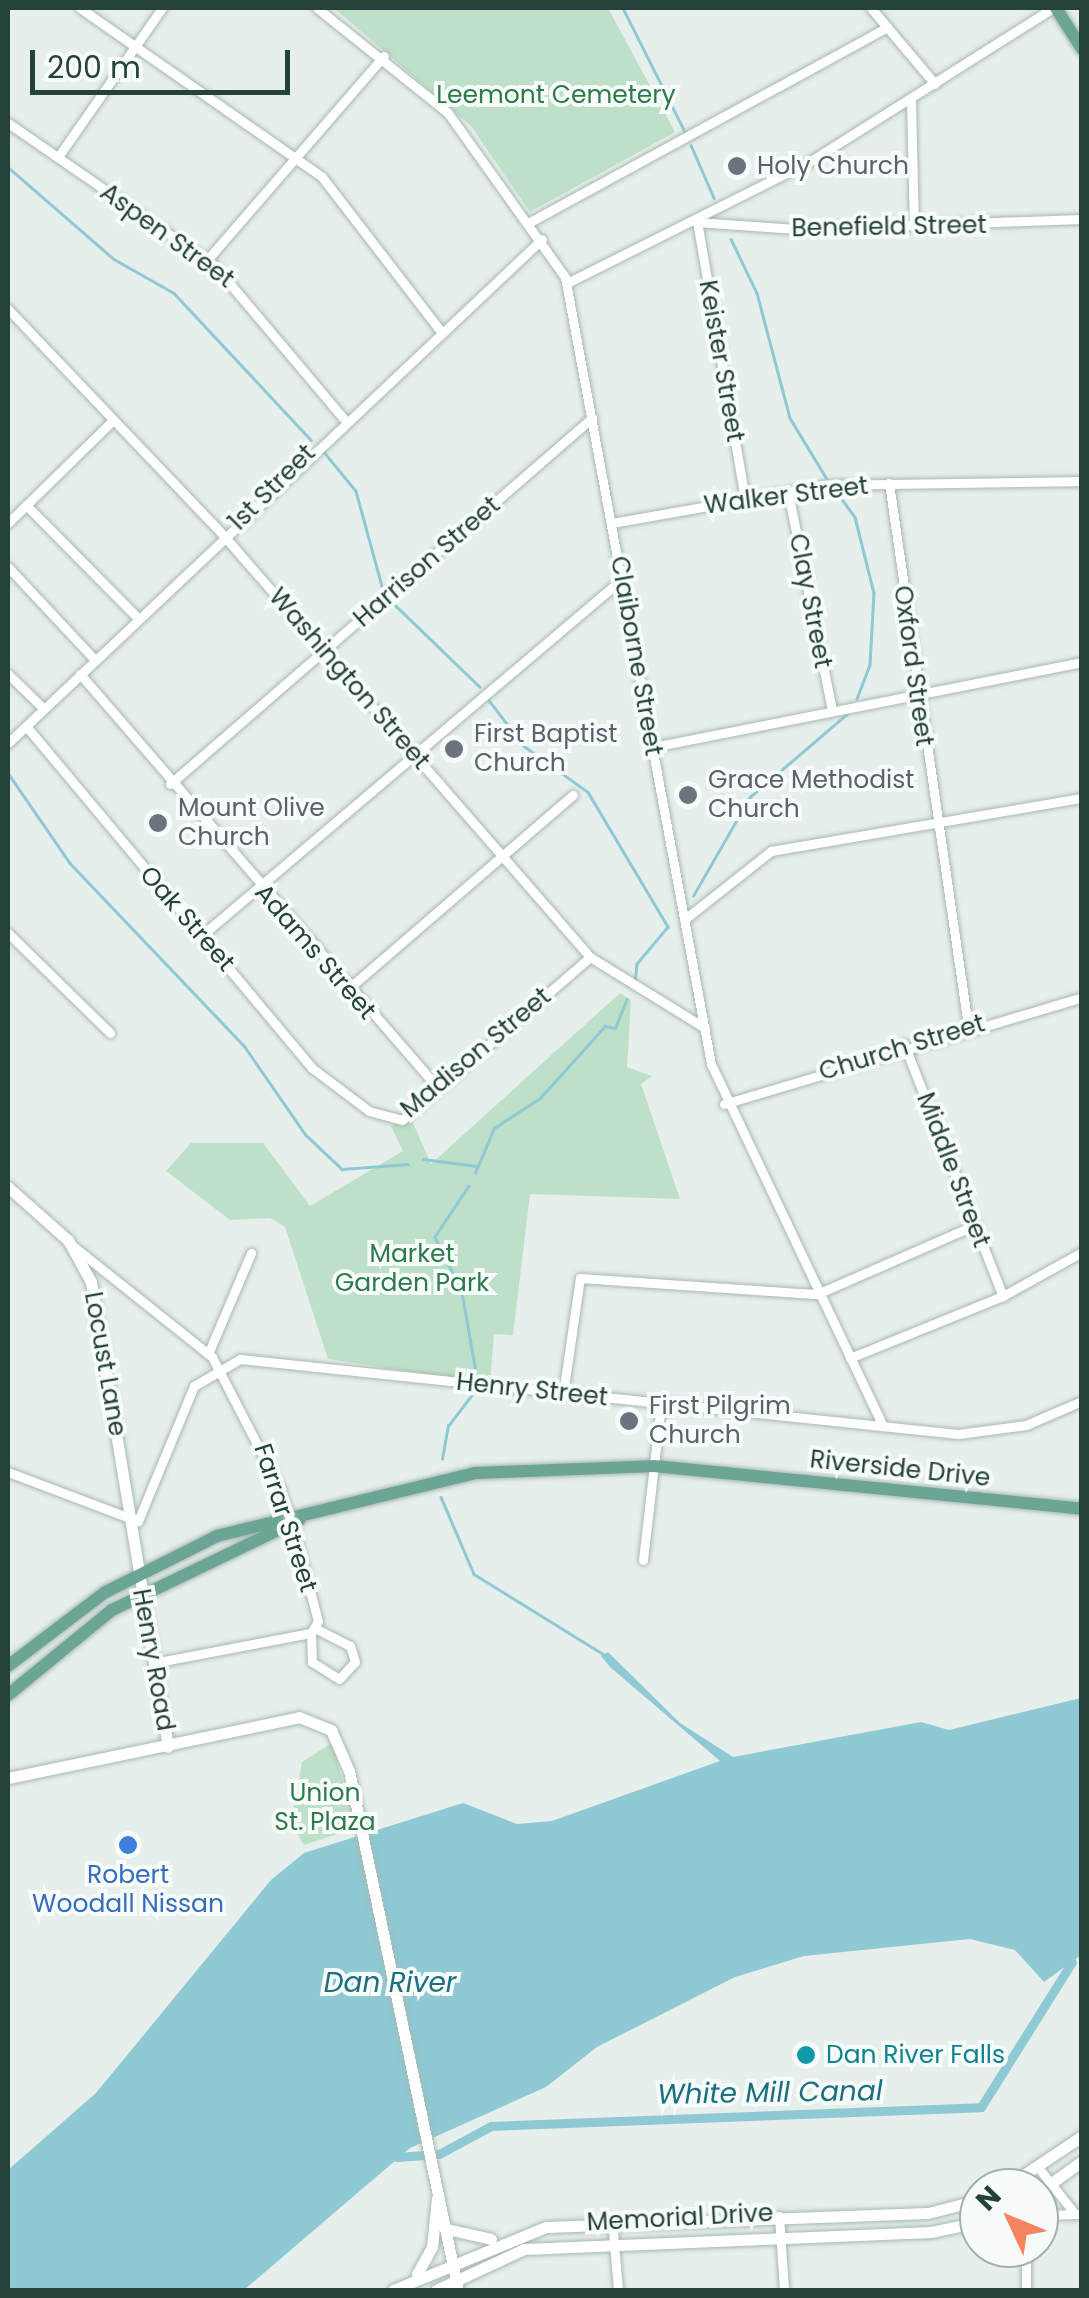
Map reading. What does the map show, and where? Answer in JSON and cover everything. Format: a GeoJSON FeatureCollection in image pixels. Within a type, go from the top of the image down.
{"type":"FeatureCollection","features":[{"type":"Feature","properties":{"kind":"main road"},"geometry":{"type":"LineString","coordinates":[[1054,8],[1082,49]]}},
{"type":"Feature","properties":{"kind":"main road","name":"Locust Lane"},"geometry":{"type":"LineString","coordinates":[[8,1187],[74,1246],[91,1282],[139,1573]]}},
{"type":"Feature","properties":{"kind":"main road","name":"Riverside Drive"},"geometry":{"type":"LineString","coordinates":[[8,1666],[139,1573],[231,1531],[357,1498],[513,1468],[654,1466],[1082,1509]]}},
{"type":"Feature","properties":{"kind":"main road","name":"Riverside Drive"},"geometry":{"type":"LineString","coordinates":[[8,1696],[142,1593],[357,1498]]}},
{"type":"Feature","properties":{"kind":"main road","name":"Henry Road"},"geometry":{"type":"LineString","coordinates":[[139,1573],[168,1747]]}},
{"type":"Feature","properties":{"kind":"main road"},"geometry":{"type":"LineString","coordinates":[[8,1778],[299,1717],[331,1730],[349,1771],[457,2284]]}},
{"type":"Feature","properties":{"kind":"main road"},"geometry":{"type":"LineString","coordinates":[[1034,2168],[1082,2136]]}},
{"type":"Feature","properties":{"kind":"main road"},"geometry":{"type":"LineString","coordinates":[[1059,2178],[1082,2161]]}},
{"type":"Feature","properties":{"kind":"main road"},"geometry":{"type":"LineString","coordinates":[[412,2280],[432,2247],[437,2192]]}},
{"type":"Feature","properties":{"kind":"main road","name":"Memorial Drive"},"geometry":{"type":"LineString","coordinates":[[393,2290],[505,2238],[612,2220],[928,2212],[959,2205]]}},
{"type":"Feature","properties":{"kind":"main road","name":"Memorial Drive"},"geometry":{"type":"LineString","coordinates":[[436,2290],[457,2284],[508,2252],[614,2240],[931,2232],[959,2226]]}},
{"type":"Feature","properties":{"kind":"main road"},"geometry":{"type":"LineString","coordinates":[[446,2228],[472,2240],[505,2238]]}},
{"type":"Feature","properties":{"kind":"street"},"geometry":{"type":"LineString","coordinates":[[80,8],[294,158],[343,199],[440,330]]}},
{"type":"Feature","properties":{"kind":"street"},"geometry":{"type":"LineString","coordinates":[[58,156],[162,8]]}},
{"type":"Feature","properties":{"kind":"street","name":"Claiborne Street"},"geometry":{"type":"LineString","coordinates":[[317,8],[384,56],[461,128],[530,222],[567,283],[705,1028],[724,1104],[883,1426]]}},
{"type":"Feature","properties":{"kind":"street"},"geometry":{"type":"LineString","coordinates":[[871,8],[935,84]]}},
{"type":"Feature","properties":{"kind":"street"},"geometry":{"type":"LineString","coordinates":[[567,283],[697,222],[910,99],[1054,8]]}},
{"type":"Feature","properties":{"kind":"street"},"geometry":{"type":"LineString","coordinates":[[530,222],[887,27]]}},
{"type":"Feature","properties":{"kind":"street"},"geometry":{"type":"LineString","coordinates":[[207,260],[384,56]]}},
{"type":"Feature","properties":{"kind":"street"},"geometry":{"type":"LineString","coordinates":[[910,99],[914,226]]}},
{"type":"Feature","properties":{"kind":"street","name":"Aspen Street"},"geometry":{"type":"LineString","coordinates":[[8,122],[207,260],[343,418]]}},
{"type":"Feature","properties":{"kind":"street","name":"Benefield Street"},"geometry":{"type":"LineString","coordinates":[[697,222],[914,226],[1082,219]]}},
{"type":"Feature","properties":{"kind":"street","name":"Keister Street"},"geometry":{"type":"LineString","coordinates":[[697,222],[745,499]]}},
{"type":"Feature","properties":{"kind":"street","name":"1st Street"},"geometry":{"type":"LineString","coordinates":[[8,743],[343,418],[542,240]]}},
{"type":"Feature","properties":{"kind":"street","name":"Washington Street"},"geometry":{"type":"LineString","coordinates":[[8,309],[224,536],[590,957],[705,1028]]}},
{"type":"Feature","properties":{"kind":"street","name":"Harrison Street"},"geometry":{"type":"LineString","coordinates":[[170,784],[592,418]]}},
{"type":"Feature","properties":{"kind":"street"},"geometry":{"type":"LineString","coordinates":[[8,523],[112,420]]}},
{"type":"Feature","properties":{"kind":"street","name":"Walker Street"},"geometry":{"type":"LineString","coordinates":[[612,523],[788,492],[889,484],[1082,481]]}},
{"type":"Feature","properties":{"kind":"street","name":"Oxford Street"},"geometry":{"type":"LineString","coordinates":[[889,484],[935,822],[968,1026]]}},
{"type":"Feature","properties":{"kind":"street","name":"Clay Street"},"geometry":{"type":"LineString","coordinates":[[788,492],[832,710]]}},
{"type":"Feature","properties":{"kind":"street"},"geometry":{"type":"LineString","coordinates":[[26,505],[138,618]]}},
{"type":"Feature","properties":{"kind":"street"},"geometry":{"type":"LineString","coordinates":[[8,567],[95,660]]}},
{"type":"Feature","properties":{"kind":"street"},"geometry":{"type":"LineString","coordinates":[[201,936],[412,753],[622,579]]}},
{"type":"Feature","properties":{"kind":"street"},"geometry":{"type":"LineString","coordinates":[[653,747],[1082,662]]}},
{"type":"Feature","properties":{"kind":"street"},"geometry":{"type":"LineString","coordinates":[[8,674],[44,709]]}},
{"type":"Feature","properties":{"kind":"street","name":"Adams Street"},"geometry":{"type":"LineString","coordinates":[[80,674],[170,784],[438,1088]]}},
{"type":"Feature","properties":{"kind":"street","name":"Oak Street"},"geometry":{"type":"LineString","coordinates":[[26,726],[322,1079],[355,1104]]}},
{"type":"Feature","properties":{"kind":"street"},"geometry":{"type":"LineString","coordinates":[[348,989],[572,794]]}},
{"type":"Feature","properties":{"kind":"street"},"geometry":{"type":"LineString","coordinates":[[685,919],[771,851],[1082,798]]}},
{"type":"Feature","properties":{"kind":"street"},"geometry":{"type":"LineString","coordinates":[[8,932],[110,1034]]}},
{"type":"Feature","properties":{"kind":"street","name":"Madison Street"},"geometry":{"type":"LineString","coordinates":[[355,1104],[398,1121],[590,957]]}},
{"type":"Feature","properties":{"kind":"street","name":"Church Street"},"geometry":{"type":"LineString","coordinates":[[724,1104],[904,1044],[1082,997]]}},
{"type":"Feature","properties":{"kind":"street","name":"Middle Street"},"geometry":{"type":"LineString","coordinates":[[904,1044],[1003,1296]]}},
{"type":"Feature","properties":{"kind":"street"},"geometry":{"type":"LineString","coordinates":[[562,1394],[573,1286],[585,1277],[818,1294],[973,1226]]}},
{"type":"Feature","properties":{"kind":"street","name":"Farrar Street"},"geometry":{"type":"LineString","coordinates":[[74,1246],[217,1365],[280,1488],[296,1538],[316,1670],[339,1679],[349,1671],[350,1646],[313,1631]]}},
{"type":"Feature","properties":{"kind":"street"},"geometry":{"type":"LineString","coordinates":[[850,1358],[1003,1296],[1082,1252]]}},
{"type":"Feature","properties":{"kind":"street"},"geometry":{"type":"LineString","coordinates":[[208,1354],[251,1253]]}},
{"type":"Feature","properties":{"kind":"street"},"geometry":{"type":"LineString","coordinates":[[8,1472],[132,1522],[194,1386],[217,1365]]}},
{"type":"Feature","properties":{"kind":"street","name":"Henry Street"},"geometry":{"type":"LineString","coordinates":[[217,1365],[336,1365],[562,1394],[981,1433],[1082,1401]]}},
{"type":"Feature","properties":{"kind":"street"},"geometry":{"type":"LineString","coordinates":[[643,1560],[661,1404]]}},
{"type":"Feature","properties":{"kind":"street"},"geometry":{"type":"LineString","coordinates":[[153,1663],[313,1631]]}},
{"type":"Feature","properties":{"kind":"street"},"geometry":{"type":"LineString","coordinates":[[1059,2191],[1078,2214]]}},
{"type":"Feature","properties":{"kind":"street"},"geometry":{"type":"LineString","coordinates":[[779,2214],[784,2290]]}},
{"type":"Feature","properties":{"kind":"street"},"geometry":{"type":"LineString","coordinates":[[612,2220],[618,2290]]}},
{"type":"Feature","properties":{"kind":"green space","name":"Leemont Cemetery"},"geometry":{"type":"Polygon","coordinates":[[[334,8],[608,8],[675,132],[530,212],[471,126],[334,8]]]}},
{"type":"Feature","properties":{"kind":"green space","name":"Market Garden Park"},"geometry":{"type":"Polygon","coordinates":[[[620,993],[631,1000],[627,1067],[652,1076],[641,1084],[680,1199],[530,1194],[513,1335],[494,1334],[490,1384],[328,1359],[285,1227],[270,1218],[230,1220],[166,1171],[191,1143],[263,1143],[310,1206],[403,1151],[391,1126],[410,1116],[431,1164],[620,993]]]}},
{"type":"Feature","properties":{"kind":"green space","name":"Union St. Plaza"},"geometry":{"type":"Polygon","coordinates":[[[332,1743],[356,1828],[304,1845],[291,1823],[302,1762],[332,1743]]]}},
{"type":"Feature","properties":{"kind":"water","name":"Dan River"},"geometry":{"type":"Polygon","coordinates":[[[608,1652],[680,1723],[733,1757],[921,1722],[949,1730],[1081,1698],[1081,1955],[1044,1982],[1015,1950],[970,1939],[804,1956],[735,1977],[597,2047],[546,2087],[410,2148],[244,2290],[8,2290],[8,2170],[96,2093],[271,1880],[304,1853],[463,1803],[517,1824],[552,1821],[720,1761],[610,1667],[601,1656],[608,1652]]]}},
{"type":"Feature","properties":{"kind":"waterway"},"geometry":{"type":"LineString","coordinates":[[623,8],[685,132]]}},
{"type":"Feature","properties":{"kind":"waterway"},"geometry":{"type":"LineString","coordinates":[[691,145],[714,198]]}},
{"type":"Feature","properties":{"kind":"waterway"},"geometry":{"type":"LineString","coordinates":[[8,167],[114,259],[174,293],[311,440]]}},
{"type":"Feature","properties":{"kind":"waterway"},"geometry":{"type":"LineString","coordinates":[[731,239],[757,293],[790,418],[827,479]]}},
{"type":"Feature","properties":{"kind":"waterway"},"geometry":{"type":"LineString","coordinates":[[324,452],[356,491],[383,590]]}},
{"type":"Feature","properties":{"kind":"waterway"},"geometry":{"type":"LineString","coordinates":[[836,491],[855,517],[874,593],[870,665],[857,699]]}},
{"type":"Feature","properties":{"kind":"waterway"},"geometry":{"type":"LineString","coordinates":[[392,602],[480,687]]}},
{"type":"Feature","properties":{"kind":"waterway"},"geometry":{"type":"LineString","coordinates":[[488,699],[524,746],[588,792],[668,927],[637,964],[635,982]]}},
{"type":"Feature","properties":{"kind":"waterway"},"geometry":{"type":"LineString","coordinates":[[693,896],[750,797],[847,714]]}},
{"type":"Feature","properties":{"kind":"waterway"},"geometry":{"type":"LineString","coordinates":[[8,773],[70,863],[245,1047],[306,1135],[342,1169],[408,1164]]}},
{"type":"Feature","properties":{"kind":"waterway"},"geometry":{"type":"LineString","coordinates":[[475,1173],[494,1128],[540,1098],[605,1026],[615,1028],[627,999]]}},
{"type":"Feature","properties":{"kind":"waterway"},"geometry":{"type":"LineString","coordinates":[[423,1159],[477,1166]]}},
{"type":"Feature","properties":{"kind":"waterway"},"geometry":{"type":"LineString","coordinates":[[469,1186],[435,1237],[462,1292],[477,1378]]}},
{"type":"Feature","properties":{"kind":"waterway"},"geometry":{"type":"LineString","coordinates":[[442,1459],[448,1426],[474,1392]]}},
{"type":"Feature","properties":{"kind":"waterway"},"geometry":{"type":"LineString","coordinates":[[441,1497],[474,1574],[603,1654]]}},
{"type":"Feature","properties":{"kind":"waterway","name":"White Mill Canal"},"geometry":{"type":"LineString","coordinates":[[397,2157],[439,2154],[491,2126],[981,2107],[1072,1962]]}},
{"type":"Feature","properties":{"kind":"place","name":"Holy Church"},"geometry":{"type":"Point","coordinates":[737,166]}},
{"type":"Feature","properties":{"kind":"place","name":"First Baptist Church"},"geometry":{"type":"Point","coordinates":[454,749]}},
{"type":"Feature","properties":{"kind":"place","name":"Grace Methodist Church"},"geometry":{"type":"Point","coordinates":[688,795]}},
{"type":"Feature","properties":{"kind":"place","name":"Mount Olive Church"},"geometry":{"type":"Point","coordinates":[158,823]}},
{"type":"Feature","properties":{"kind":"place","name":"First Pilgrim Church"},"geometry":{"type":"Point","coordinates":[629,1421]}},
{"type":"Feature","properties":{"kind":"place","name":"Robert Woodall Nissan"},"geometry":{"type":"Point","coordinates":[128,1845]}},
{"type":"Feature","properties":{"kind":"place","name":"Dan River Falls"},"geometry":{"type":"Point","coordinates":[806,2055]}}]}
